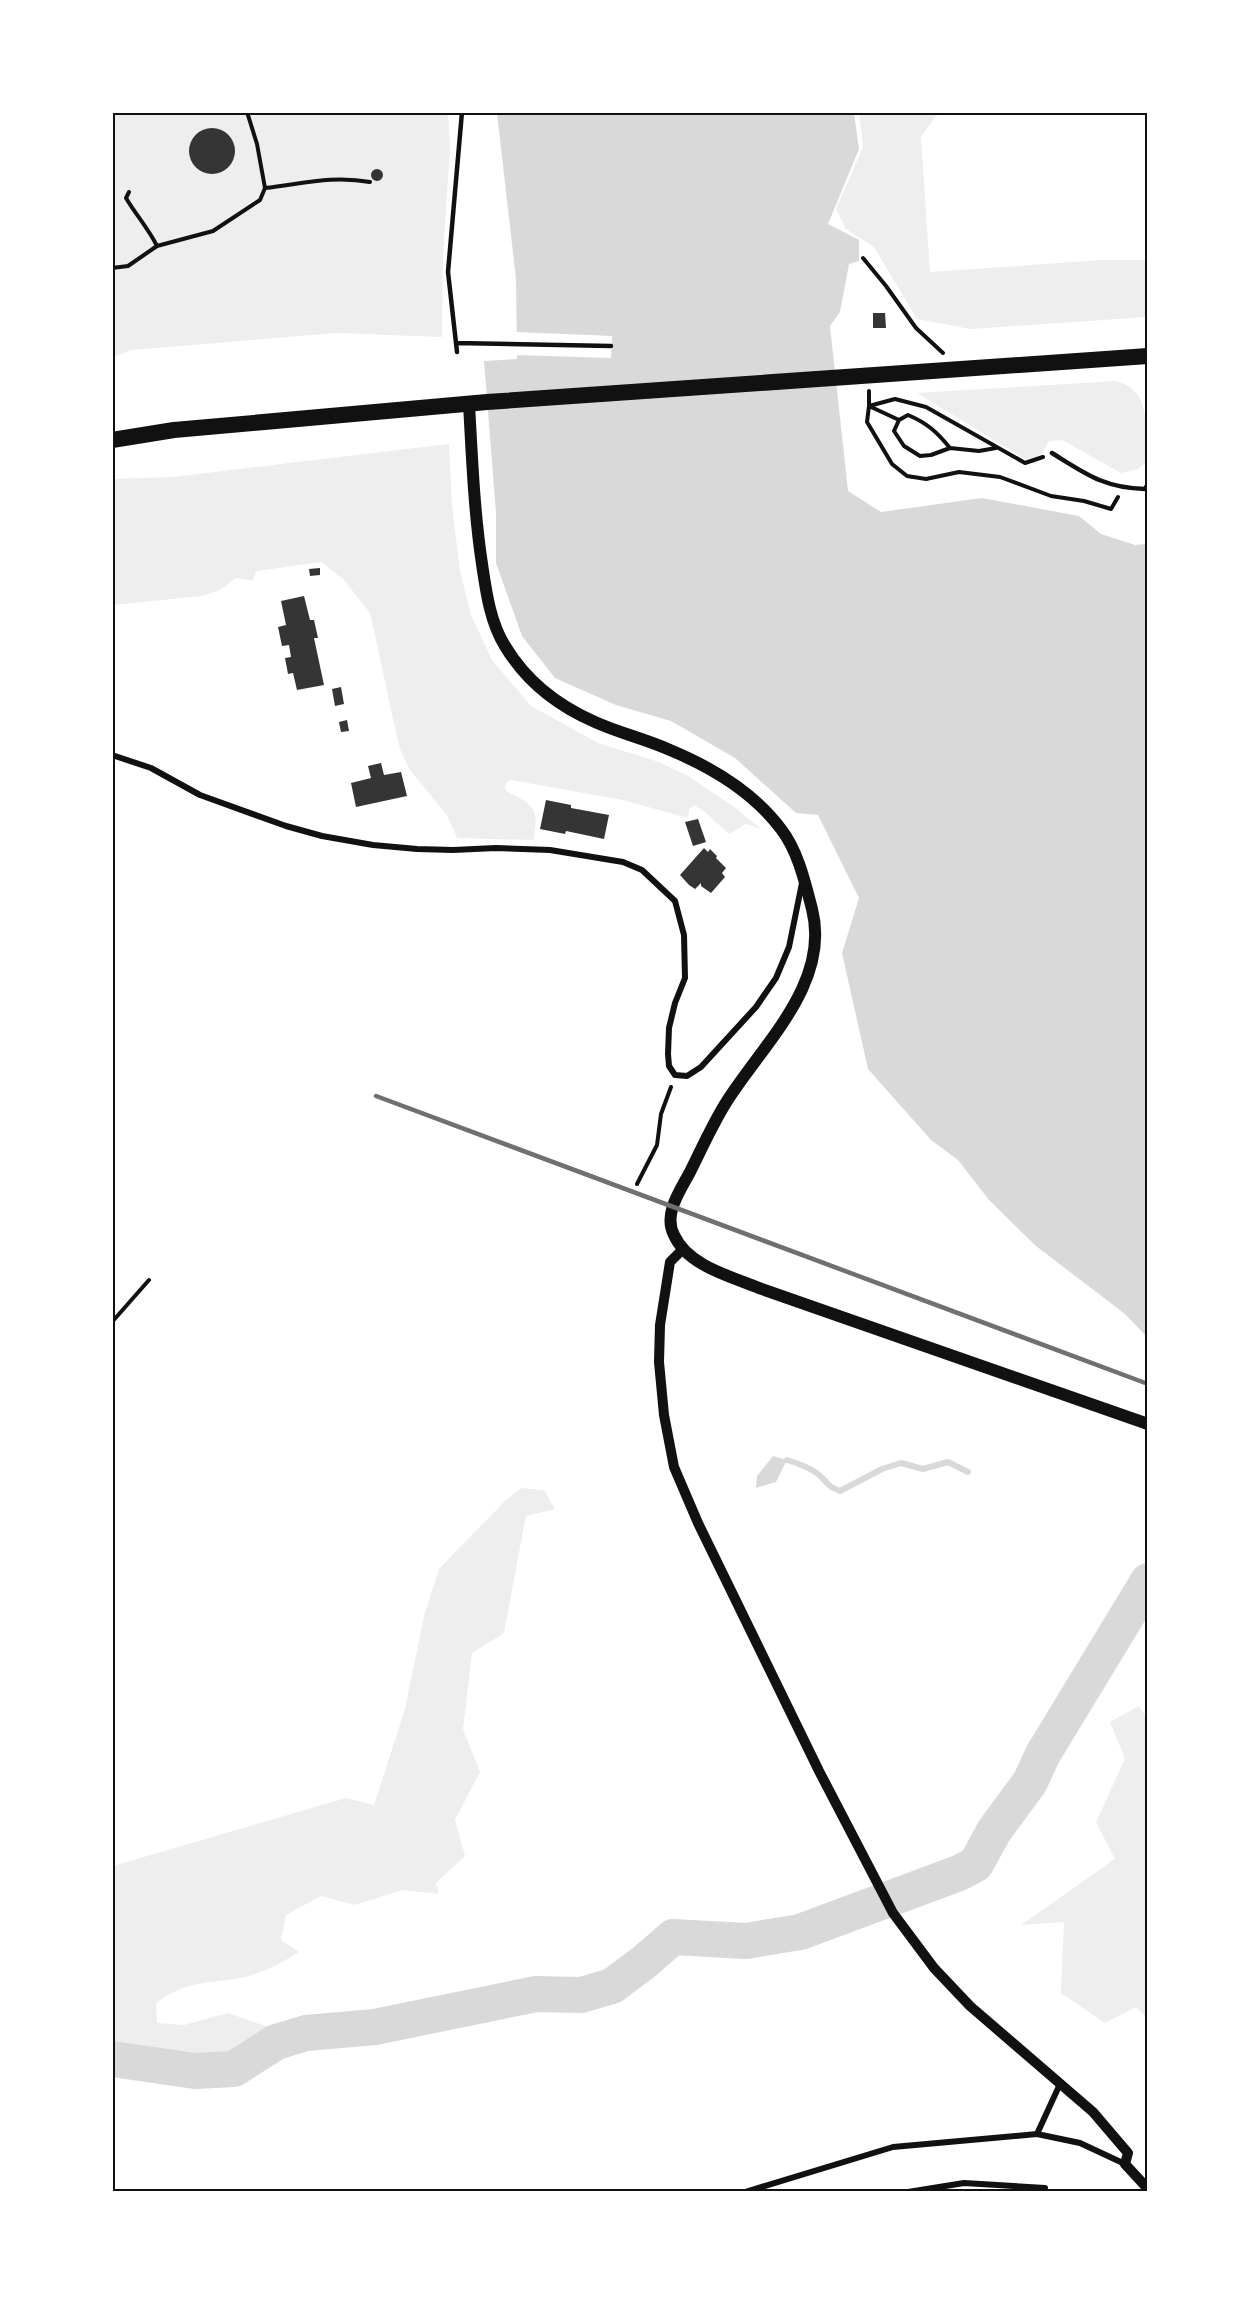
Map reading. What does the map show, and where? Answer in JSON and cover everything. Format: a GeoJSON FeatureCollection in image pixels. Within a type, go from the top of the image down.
{"type":"FeatureCollection","features":[{"type":"Feature","properties":{"kind":"highway"},"geometry":{"type":"LineString","coordinates":[[112,440],[174,430],[487,402],[1148,356]]}},
{"type":"Feature","properties":{"kind":"main road"},"geometry":{"type":"LineString","coordinates":[[470,404],[478,534],[488,602],[503,644],[525,675],[561,705],[596,723],[668,748],[702,764],[733,784],[782,830],[803,877],[814,919],[813,961],[804,985],[792,1008],[726,1103],[677,1196],[669,1218],[674,1235],[683,1249],[700,1263],[759,1288],[1148,1424]]}},
{"type":"Feature","properties":{"kind":"street"},"geometry":{"type":"LineString","coordinates":[[112,755],[151,768],[200,795],[322,836],[373,845],[417,849],[550,850],[623,862],[642,870],[675,901],[684,935],[685,978],[669,1028],[669,1066],[675,1075],[687,1076],[701,1067],[756,1007],[776,978],[789,947],[803,877]]}},
{"type":"Feature","properties":{"kind":"street"},"geometry":{"type":"LineString","coordinates":[[683,1249],[670,1262],[660,1325],[659,1362],[663,1405],[674,1467],[698,1523],[893,1913],[934,1968],[956,1991],[1093,2112],[1128,2153],[1125,2164]]}},
{"type":"Feature","properties":{"kind":"street"},"geometry":{"type":"LineString","coordinates":[[1036,2134],[1060,2084]]}},
{"type":"Feature","properties":{"kind":"street"},"geometry":{"type":"LineString","coordinates":[[745,2192],[893,2146],[1036,2134],[1080,2143],[1125,2164],[1148,2190]]}},
{"type":"Feature","properties":{"kind":"street"},"geometry":{"type":"LineString","coordinates":[[908,2192],[964,2183],[1045,2188]]}},
{"type":"Feature","properties":{"kind":"lane"},"geometry":{"type":"LineString","coordinates":[[457,352],[448,272],[462,112]]}},
{"type":"Feature","properties":{"kind":"lane"},"geometry":{"type":"LineString","coordinates":[[456,343],[611,346]]}},
{"type":"Feature","properties":{"kind":"lane"},"geometry":{"type":"LineString","coordinates":[[1052,453],[1096,480],[1122,488],[1145,489],[1148,484]]}},
{"type":"Feature","properties":{"kind":"path"},"geometry":{"type":"LineString","coordinates":[[112,268],[128,267],[158,246],[213,231],[260,200],[265,188],[257,144],[247,112]]}},
{"type":"Feature","properties":{"kind":"path"},"geometry":{"type":"LineString","coordinates":[[265,188],[322,179],[370,182]]}},
{"type":"Feature","properties":{"kind":"path"},"geometry":{"type":"LineString","coordinates":[[129,192],[126,198],[134,213],[148,228],[158,246]]}},
{"type":"Feature","properties":{"kind":"path"},"geometry":{"type":"LineString","coordinates":[[863,258],[916,328],[960,369]]}},
{"type":"Feature","properties":{"kind":"path"},"geometry":{"type":"LineString","coordinates":[[869,406],[895,399],[926,408],[1025,463],[1052,453]]}},
{"type":"Feature","properties":{"kind":"path"},"geometry":{"type":"LineString","coordinates":[[869,406],[899,420]]}},
{"type":"Feature","properties":{"kind":"path"},"geometry":{"type":"LineString","coordinates":[[869,406],[867,422],[892,464],[907,476],[926,479],[959,472],[1000,477],[1051,496],[1111,508],[1122,488]]}},
{"type":"Feature","properties":{"kind":"path"},"geometry":{"type":"LineString","coordinates":[[950,448],[937,432],[908,415],[899,420],[894,431],[904,446],[920,456],[931,455],[950,448],[979,451],[997,448]]}},
{"type":"Feature","properties":{"kind":"path"},"geometry":{"type":"LineString","coordinates":[[638,1184],[657,1145],[661,1114],[675,1075]]}},
{"type":"Feature","properties":{"kind":"path"},"geometry":{"type":"LineString","coordinates":[[112,1322],[148,1280]]}},
{"type":"Feature","properties":{"kind":"shaded area"},"geometry":{"type":"Polygon","coordinates":[[[113,113],[448,113],[450,148],[443,255],[442,337],[336,333],[132,350],[113,357],[113,113]]]}},
{"type":"Feature","properties":{"kind":"shaded area"},"geometry":{"type":"Polygon","coordinates":[[[497,113],[854,113],[859,149],[828,224],[859,240],[859,261],[849,264],[840,312],[830,326],[848,491],[881,512],[982,498],[1079,516],[1101,534],[1135,545],[1147,544],[1147,1337],[1125,1314],[1036,1246],[989,1200],[958,1160],[931,1140],[868,1069],[842,953],[859,898],[818,815],[796,813],[735,758],[671,721],[616,705],[555,678],[522,636],[496,563],[496,513],[484,361],[517,359],[516,279],[497,113]]]}},
{"type":"Feature","properties":{"kind":"shaded area"},"geometry":{"type":"Polygon","coordinates":[[[859,113],[938,113],[921,137],[930,272],[1103,260],[1147,260],[1147,317],[970,329],[917,319],[874,247],[846,229],[836,209],[863,147],[859,113]]]}},
{"type":"Feature","properties":{"kind":"shaded area"},"geometry":{"type":"Polygon","coordinates":[[[1116,381],[1128,386],[1137,394],[1142,403],[1146,426],[1145,463],[1138,469],[1121,473],[1062,440],[1049,441],[1035,465],[917,393],[1116,381]]]}},
{"type":"Feature","properties":{"kind":"shaded area"},"geometry":{"type":"Polygon","coordinates":[[[449,444],[452,505],[460,571],[471,615],[492,660],[531,706],[598,743],[659,762],[688,776],[737,809],[761,829],[746,824],[729,834],[694,805],[689,809],[688,818],[623,800],[511,780],[506,782],[505,789],[527,803],[534,812],[536,822],[534,840],[457,838],[447,815],[409,769],[399,746],[370,613],[344,580],[322,562],[256,571],[253,581],[236,578],[220,590],[202,596],[113,605],[113,479],[173,477],[449,444]]]}},
{"type":"Feature","properties":{"kind":"shaded area"},"geometry":{"type":"Polygon","coordinates":[[[773,1456],[787,1460],[776,1482],[756,1488],[757,1476],[773,1456]]]}},
{"type":"Feature","properties":{"kind":"shaded area"},"geometry":{"type":"Polygon","coordinates":[[[521,1488],[544,1490],[555,1509],[526,1516],[504,1633],[472,1653],[463,1729],[480,1772],[455,1820],[465,1856],[436,1883],[439,1894],[402,1890],[355,1905],[321,1896],[286,1915],[281,1940],[299,1952],[256,1974],[188,1986],[156,2003],[157,2023],[184,2025],[228,2013],[294,2036],[276,2042],[234,2069],[199,2071],[113,2059],[113,1866],[346,1798],[374,1805],[405,1709],[424,1616],[439,1569],[505,1501],[521,1488]]]}},
{"type":"Feature","properties":{"kind":"shaded area"},"geometry":{"type":"Polygon","coordinates":[[[1139,1706],[1148,1720],[1147,2018],[1136,2007],[1105,2023],[1061,1993],[1064,1922],[1021,1925],[1115,1859],[1096,1822],[1125,1759],[1110,1722],[1139,1706]]]}},
{"type":"Feature","properties":{"kind":"pier"},"geometry":{"type":"Polygon","coordinates":[[[516,332],[612,336],[611,358],[516,355],[516,332]]]}},
{"type":"Feature","properties":{"kind":"building"},"geometry":{"type":"Polygon","coordinates":[[[212,128],[228,135],[235,151],[228,167],[212,174],[196,167],[189,151],[196,135],[212,128]]]}},
{"type":"Feature","properties":{"kind":"building"},"geometry":{"type":"Polygon","coordinates":[[[379,169],[383,175],[379,181],[375,181],[371,173],[379,169]]]}},
{"type":"Feature","properties":{"kind":"building"},"geometry":{"type":"Polygon","coordinates":[[[873,313],[885,313],[886,328],[873,328],[873,313]]]}},
{"type":"Feature","properties":{"kind":"building"},"geometry":{"type":"Polygon","coordinates":[[[320,568],[320,575],[310,576],[309,569],[320,568]]]}},
{"type":"Feature","properties":{"kind":"building"},"geometry":{"type":"Polygon","coordinates":[[[304,596],[310,620],[314,620],[318,638],[314,638],[324,685],[297,690],[293,673],[288,674],[285,658],[291,657],[289,645],[282,646],[278,627],[286,625],[281,601],[304,596]]]}},
{"type":"Feature","properties":{"kind":"building"},"geometry":{"type":"Polygon","coordinates":[[[341,687],[344,704],[335,706],[332,689],[341,687]]]}},
{"type":"Feature","properties":{"kind":"building"},"geometry":{"type":"Polygon","coordinates":[[[347,720],[349,731],[341,732],[339,722],[347,720]]]}},
{"type":"Feature","properties":{"kind":"building"},"geometry":{"type":"Polygon","coordinates":[[[381,763],[384,775],[401,772],[407,796],[356,807],[351,783],[371,778],[368,766],[381,763]]]}},
{"type":"Feature","properties":{"kind":"building"},"geometry":{"type":"Polygon","coordinates":[[[546,800],[571,805],[571,808],[609,815],[604,839],[566,831],[565,834],[540,829],[546,800]]]}},
{"type":"Feature","properties":{"kind":"building"},"geometry":{"type":"Polygon","coordinates":[[[698,819],[706,842],[693,846],[685,822],[698,819]]]}},
{"type":"Feature","properties":{"kind":"building"},"geometry":{"type":"Polygon","coordinates":[[[704,848],[708,852],[710,849],[726,868],[722,873],[725,877],[711,893],[701,886],[701,883],[695,889],[680,875],[704,848]]]}},
{"type":"Feature","properties":{"kind":"waterway"},"geometry":{"type":"LineString","coordinates":[[787,1460],[811,1469],[830,1486],[840,1491],[882,1469],[901,1463],[923,1469],[948,1462],[968,1472]]}},
{"type":"Feature","properties":{"kind":"waterway"},"geometry":{"type":"LineString","coordinates":[[112,2059],[195,2071],[234,2069],[276,2042],[306,2033],[375,2027],[536,1994],[581,1995],[612,1986],[673,1937],[746,1941],[800,1932],[959,1873],[976,1864],[994,1831],[1030,1782],[1043,1754],[1148,1581]]}},
{"type":"Feature","properties":{"kind":"railway"},"geometry":{"type":"LineString","coordinates":[[376,1096],[1148,1384]]}}]}
